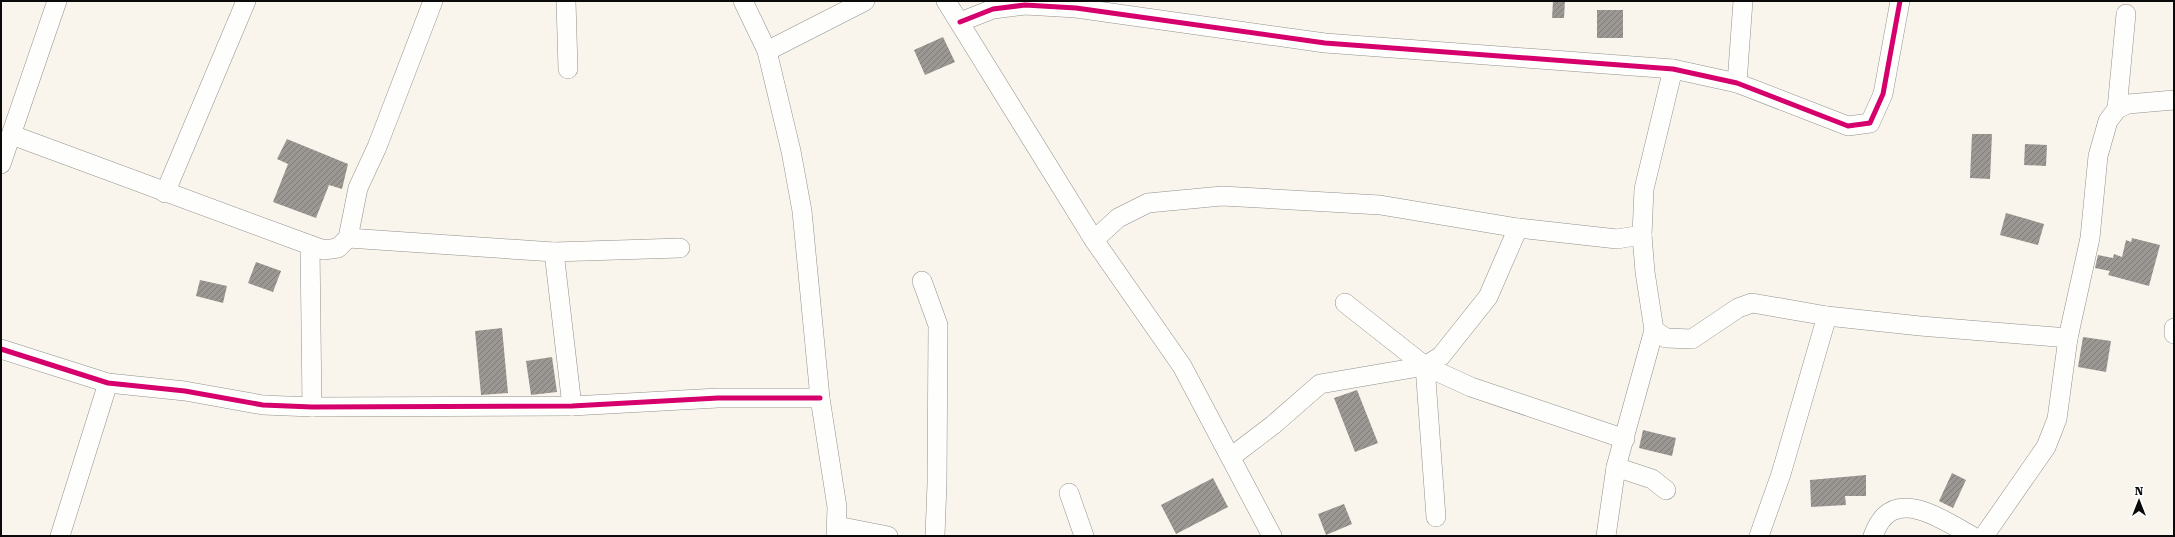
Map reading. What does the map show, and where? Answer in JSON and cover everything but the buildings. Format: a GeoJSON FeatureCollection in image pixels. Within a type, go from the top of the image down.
{"type":"FeatureCollection","features":[{"type":"Feature","properties":{"kind":"street"},"geometry":{"type":"LineString","coordinates":[[1,164],[57,1]]}},
{"type":"Feature","properties":{"kind":"street"},"geometry":{"type":"LineString","coordinates":[[165,193],[246,1]]}},
{"type":"Feature","properties":{"kind":"street"},"geometry":{"type":"LineString","coordinates":[[12,135],[165,193],[324,250],[338,248],[348,238],[358,188],[377,147],[433,1]]}},
{"type":"Feature","properties":{"kind":"street"},"geometry":{"type":"LineString","coordinates":[[566,1],[568,70]]}},
{"type":"Feature","properties":{"kind":"street"},"geometry":{"type":"LineString","coordinates":[[743,1],[767,51],[792,151],[802,211],[820,398],[837,507],[837,531],[888,536]]}},
{"type":"Feature","properties":{"kind":"street"},"geometry":{"type":"LineString","coordinates":[[767,51],[865,1]]}},
{"type":"Feature","properties":{"kind":"street"},"geometry":{"type":"LineString","coordinates":[[946,1],[1094,240],[1182,366],[1272,536]]}},
{"type":"Feature","properties":{"kind":"street"},"geometry":{"type":"LineString","coordinates":[[1737,83],[1743,1]]}},
{"type":"Feature","properties":{"kind":"street"},"geometry":{"type":"LineString","coordinates":[[960,22],[993,9],[1025,5],[1076,8],[1138,8],[1325,43],[1673,69],[1737,83],[1848,126],[1870,123],[1883,94],[1900,1]]}},
{"type":"Feature","properties":{"kind":"street"},"geometry":{"type":"LineString","coordinates":[[2117,109],[2126,14]]}},
{"type":"Feature","properties":{"kind":"street"},"geometry":{"type":"LineString","coordinates":[[1606,536],[1616,467],[1654,330],[1645,272],[1642,235],[1644,189],[1673,69]]}},
{"type":"Feature","properties":{"kind":"street"},"geometry":{"type":"LineString","coordinates":[[1984,536],[2046,447],[2057,419],[2068,338],[2090,238],[2098,156],[2108,121],[2117,109],[2128,104],[2174,100]]}},
{"type":"Feature","properties":{"kind":"street"},"geometry":{"type":"LineString","coordinates":[[1094,240],[1118,218],[1148,203],[1222,196],[1380,205],[1518,228],[1618,239],[1642,235]]}},
{"type":"Feature","properties":{"kind":"street"},"geometry":{"type":"LineString","coordinates":[[1231,457],[1273,425],[1320,384],[1425,366],[1441,356],[1488,298],[1518,228]]}},
{"type":"Feature","properties":{"kind":"street"},"geometry":{"type":"LineString","coordinates":[[348,238],[554,252],[680,248]]}},
{"type":"Feature","properties":{"kind":"street"},"geometry":{"type":"LineString","coordinates":[[310,245],[312,407]]}},
{"type":"Feature","properties":{"kind":"street"},"geometry":{"type":"LineString","coordinates":[[554,252],[572,406]]}},
{"type":"Feature","properties":{"kind":"street"},"geometry":{"type":"LineString","coordinates":[[922,281],[938,324],[937,483],[935,536]]}},
{"type":"Feature","properties":{"kind":"street"},"geometry":{"type":"LineString","coordinates":[[1345,303],[1425,366],[1471,388],[1625,439]]}},
{"type":"Feature","properties":{"kind":"street"},"geometry":{"type":"LineString","coordinates":[[1654,330],[1666,338],[1692,339],[1738,308],[1752,303],[1827,316],[1920,326],[2068,338]]}},
{"type":"Feature","properties":{"kind":"street"},"geometry":{"type":"LineString","coordinates":[[1759,536],[1781,474],[1827,316]]}},
{"type":"Feature","properties":{"kind":"street"},"geometry":{"type":"LineString","coordinates":[[2174,328],[2174,334]]}},
{"type":"Feature","properties":{"kind":"street"},"geometry":{"type":"LineString","coordinates":[[1,349],[108,383],[185,391],[262,405],[312,407],[572,406],[718,398],[820,398]]}},
{"type":"Feature","properties":{"kind":"street"},"geometry":{"type":"LineString","coordinates":[[1425,366],[1436,517]]}},
{"type":"Feature","properties":{"kind":"street"},"geometry":{"type":"LineString","coordinates":[[60,536],[108,383]]}},
{"type":"Feature","properties":{"kind":"street"},"geometry":{"type":"LineString","coordinates":[[1616,467],[1652,479],[1666,490]]}},
{"type":"Feature","properties":{"kind":"street"},"geometry":{"type":"LineString","coordinates":[[1069,493],[1084,536]]}},
{"type":"Feature","properties":{"kind":"street"},"geometry":{"type":"LineString","coordinates":[[1873,536],[1880,521],[1895,509],[1911,508],[1933,514],[1972,536]]}},
{"type":"Feature","properties":{"kind":"cycle path"},"geometry":{"type":"LineString","coordinates":[[960,22],[993,9],[1025,5],[1076,8],[1325,43],[1673,69],[1737,83],[1848,126],[1870,123],[1883,94],[1900,1]]}},
{"type":"Feature","properties":{"kind":"cycle path"},"geometry":{"type":"LineString","coordinates":[[1,349],[108,383],[185,391],[263,405],[312,407],[572,406],[718,398],[820,398]]}}]}
